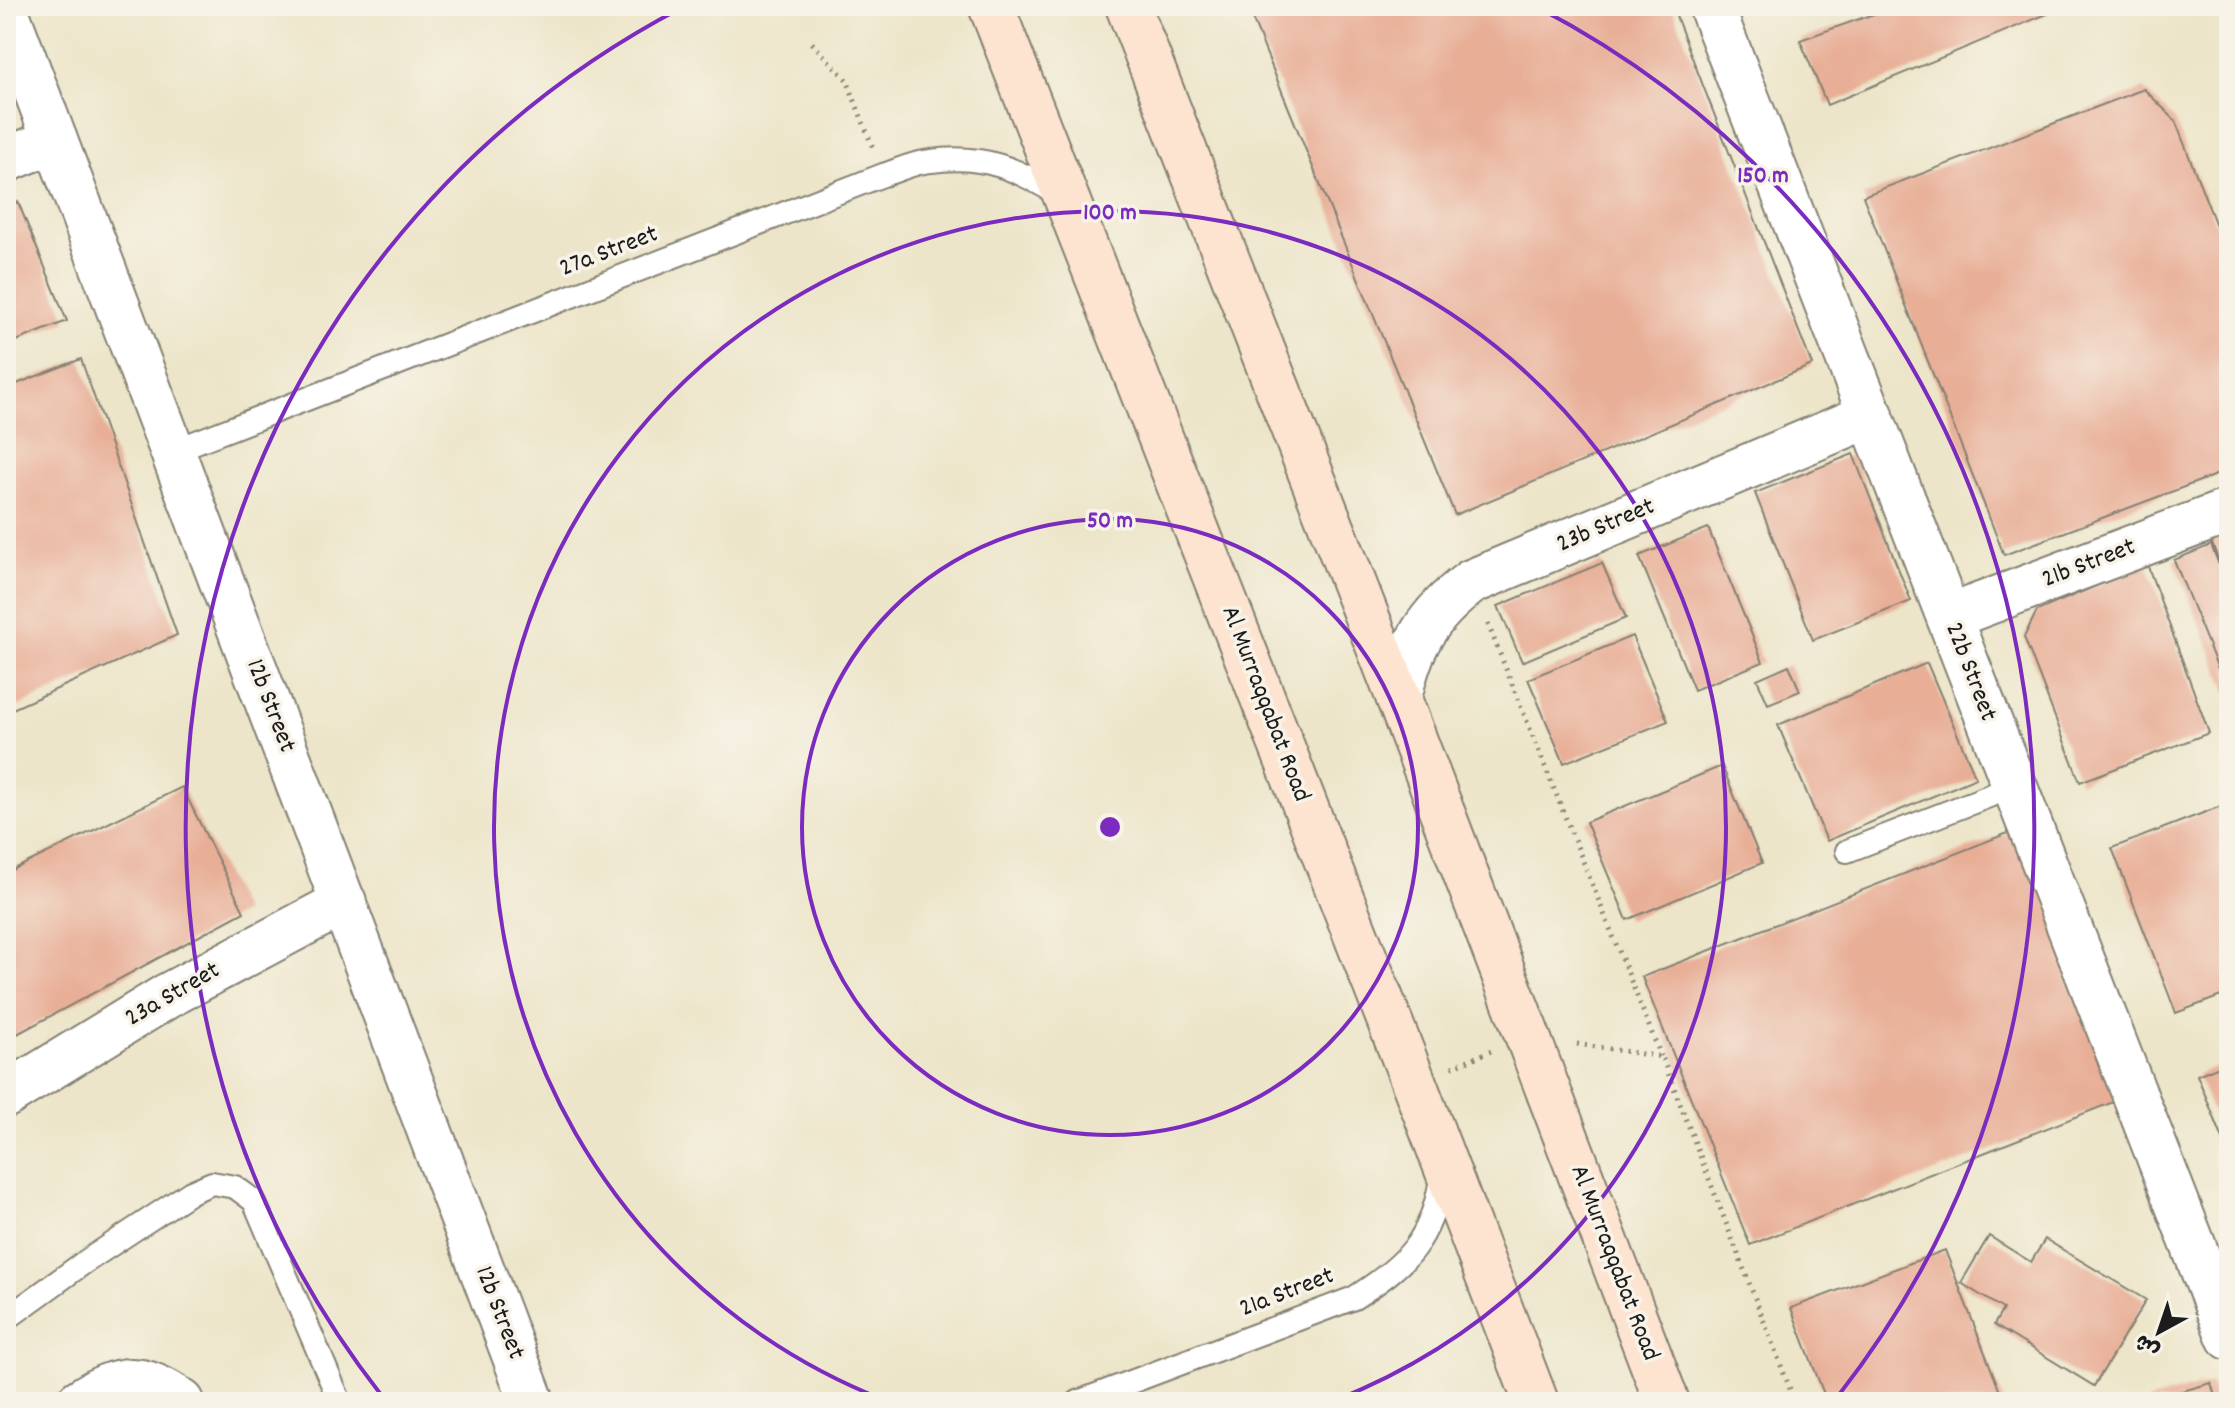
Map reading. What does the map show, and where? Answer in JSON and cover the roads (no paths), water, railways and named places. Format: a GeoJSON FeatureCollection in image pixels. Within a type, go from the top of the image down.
{"type":"FeatureCollection","features":[{"type":"Feature","properties":{"kind":"street","name":"Al Murraqqabat Road"},"geometry":{"type":"LineString","coordinates":[[991,6],[1536,1402]]}},
{"type":"Feature","properties":{"kind":"street","name":"Al Murraqqabat Road"},"geometry":{"type":"LineString","coordinates":[[1128,6],[1399,699],[1667,1402]]}},
{"type":"Feature","properties":{"kind":"street","name":"22b Street"},"geometry":{"type":"LineString","coordinates":[[1726,10],[1871,415],[2015,786],[2212,1242],[2229,1337]]}},
{"type":"Feature","properties":{"kind":"street","name":"12b Street"},"geometry":{"type":"LineString","coordinates":[[6,11],[532,1402]]}},
{"type":"Feature","properties":{"kind":"street"},"geometry":{"type":"LineString","coordinates":[[6,160],[55,140]]}},
{"type":"Feature","properties":{"kind":"street","name":"23b Street"},"geometry":{"type":"LineString","coordinates":[[1399,699],[1406,664],[1421,632],[1443,604],[1471,582],[1871,415]]}},
{"type":"Feature","properties":{"kind":"street","name":"21b Street"},"geometry":{"type":"LineString","coordinates":[[1949,617],[2229,511]]}},
{"type":"Feature","properties":{"kind":"street","name":"23a Street"},"geometry":{"type":"LineString","coordinates":[[6,1095],[167,996],[344,902]]}},
{"type":"Feature","properties":{"kind":"street"},"geometry":{"type":"LineString","coordinates":[[79,1402],[107,1384],[134,1380],[160,1387],[182,1402]]}},
{"type":"Feature","properties":{"kind":"lane","name":"27a Street"},"geometry":{"type":"LineString","coordinates":[[173,451],[883,175],[929,161],[979,160],[1025,173],[1067,199]]}},
{"type":"Feature","properties":{"kind":"lane"},"geometry":{"type":"LineString","coordinates":[[1847,851],[2015,786]]}},
{"type":"Feature","properties":{"kind":"lane","name":"21a Street"},"geometry":{"type":"LineString","coordinates":[[1078,1402],[1354,1298],[1391,1275],[1419,1243],[1437,1203],[1444,1161]]}},
{"type":"Feature","properties":{"kind":"lane"},"geometry":{"type":"LineString","coordinates":[[6,1319],[191,1192],[212,1183],[235,1187],[254,1201],[259,1211],[340,1402]]}}]}
